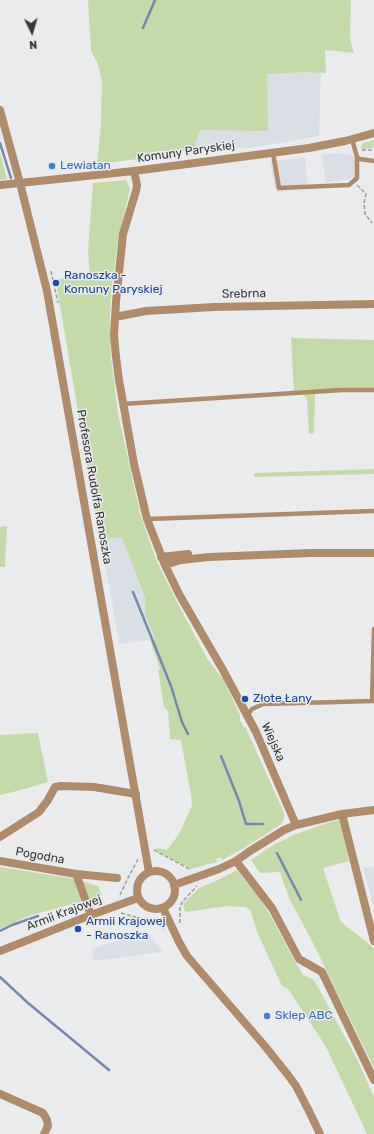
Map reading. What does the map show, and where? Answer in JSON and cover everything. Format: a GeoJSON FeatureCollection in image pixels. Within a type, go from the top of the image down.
{"type":"FeatureCollection","features":[{"type":"Feature","properties":{"kind":"street","name":"Profesora Rudolfa Ranoszka"},"geometry":{"type":"LineString","coordinates":[[0,110],[47,291],[149,872]]}},
{"type":"Feature","properties":{"kind":"street","name":"Komuny Paryskiej"},"geometry":{"type":"LineString","coordinates":[[0,185],[134,171],[309,148],[374,133]]}},
{"type":"Feature","properties":{"kind":"street"},"geometry":{"type":"LineString","coordinates":[[134,171],[136,191],[123,234],[114,335],[123,404],[134,464],[147,519],[161,557],[179,594],[223,670],[247,716]]}},
{"type":"Feature","properties":{"kind":"street","name":"Srebrna"},"geometry":{"type":"LineString","coordinates":[[115,317],[146,311],[214,307],[374,304]]}},
{"type":"Feature","properties":{"kind":"street"},"geometry":{"type":"LineString","coordinates":[[165,565],[181,560],[209,557],[311,553],[374,553]]}},
{"type":"Feature","properties":{"kind":"street"},"geometry":{"type":"LineString","coordinates":[[161,557],[193,554],[228,556]]}},
{"type":"Feature","properties":{"kind":"street","name":"Wiejska"},"geometry":{"type":"LineString","coordinates":[[247,716],[256,732],[296,825]]}},
{"type":"Feature","properties":{"kind":"street"},"geometry":{"type":"LineString","coordinates":[[0,837],[39,812],[55,787],[94,787],[136,794]]}},
{"type":"Feature","properties":{"kind":"street"},"geometry":{"type":"LineString","coordinates":[[174,885],[219,869],[236,861],[284,830],[296,825],[342,814],[374,810]]}},
{"type":"Feature","properties":{"kind":"street"},"geometry":{"type":"LineString","coordinates":[[342,814],[374,941]]}},
{"type":"Feature","properties":{"kind":"street","name":"Pogodna"},"geometry":{"type":"LineString","coordinates":[[0,861],[76,874],[116,878]]}},
{"type":"Feature","properties":{"kind":"street"},"geometry":{"type":"LineString","coordinates":[[236,861],[272,908],[299,959],[322,972],[374,1080]]}},
{"type":"Feature","properties":{"kind":"street"},"geometry":{"type":"LineString","coordinates":[[149,872],[162,872],[172,879],[174,885],[174,896],[168,906],[163,908],[157,910],[146,907],[138,898],[136,889],[139,880],[149,872]]}},
{"type":"Feature","properties":{"kind":"street","name":"Pogodna"},"geometry":{"type":"LineString","coordinates":[[76,874],[91,915]]}},
{"type":"Feature","properties":{"kind":"street","name":"Armii Krajowej"},"geometry":{"type":"LineString","coordinates":[[0,951],[138,898]]}},
{"type":"Feature","properties":{"kind":"street"},"geometry":{"type":"LineString","coordinates":[[163,908],[175,935],[187,956],[288,1075],[296,1086],[320,1134]]}},
{"type":"Feature","properties":{"kind":"street"},"geometry":{"type":"LineString","coordinates":[[0,1094],[43,1113],[47,1120],[48,1126],[44,1134]]}},
{"type":"Feature","properties":{"kind":"lane"},"geometry":{"type":"LineString","coordinates":[[273,152],[279,188],[349,185],[357,178],[358,157],[352,139]]}},
{"type":"Feature","properties":{"kind":"lane"},"geometry":{"type":"LineString","coordinates":[[358,157],[362,160],[374,161]]}},
{"type":"Feature","properties":{"kind":"lane"},"geometry":{"type":"LineString","coordinates":[[123,404],[341,390],[374,390]]}},
{"type":"Feature","properties":{"kind":"lane"},"geometry":{"type":"LineString","coordinates":[[147,519],[374,511]]}},
{"type":"Feature","properties":{"kind":"lane","name":"Wiejska"},"geometry":{"type":"LineString","coordinates":[[247,716],[252,709],[262,704],[373,701],[374,629]]}},
{"type":"Feature","properties":{"kind":"path"},"geometry":{"type":"LineString","coordinates":[[354,181],[366,194],[364,203],[365,214],[372,224]]}},
{"type":"Feature","properties":{"kind":"path"},"geometry":{"type":"LineString","coordinates":[[50,269],[53,274],[58,306]]}},
{"type":"Feature","properties":{"kind":"path"},"geometry":{"type":"LineString","coordinates":[[153,850],[192,870],[198,885],[180,906],[180,923]]}},
{"type":"Feature","properties":{"kind":"path"},"geometry":{"type":"LineString","coordinates":[[120,895],[139,859]]}},
{"type":"Feature","properties":{"kind":"path"},"geometry":{"type":"LineString","coordinates":[[120,913],[160,924],[165,933]]}},
{"type":"Feature","properties":{"kind":"shaded area"},"geometry":{"type":"Polygon","coordinates":[[[321,71],[319,136],[251,148],[193,149],[198,127],[265,74],[321,71]]]}},
{"type":"Feature","properties":{"kind":"shaded area"},"geometry":{"type":"Polygon","coordinates":[[[338,153],[353,155],[355,158],[355,174],[353,178],[347,180],[326,182],[322,155],[338,153]]]}},
{"type":"Feature","properties":{"kind":"shaded area"},"geometry":{"type":"Polygon","coordinates":[[[305,157],[308,188],[276,192],[270,162],[305,157]]]}},
{"type":"Feature","properties":{"kind":"shaded area"},"geometry":{"type":"Polygon","coordinates":[[[122,537],[145,598],[145,614],[155,639],[119,644],[100,540],[122,537]]]}},
{"type":"Feature","properties":{"kind":"shaded area"},"geometry":{"type":"Polygon","coordinates":[[[374,867],[374,909],[363,868],[374,867]]]}},
{"type":"Feature","properties":{"kind":"shaded area"},"geometry":{"type":"Polygon","coordinates":[[[147,931],[163,952],[94,961],[92,949],[147,931]]]}},
{"type":"Feature","properties":{"kind":"green space"},"geometry":{"type":"Polygon","coordinates":[[[88,0],[351,0],[350,39],[354,53],[325,50],[326,73],[306,72],[267,74],[268,131],[200,130],[193,151],[158,151],[150,153],[147,158],[97,164],[101,124],[102,81],[98,64],[91,51],[88,0]]]}},
{"type":"Feature","properties":{"kind":"green space"},"geometry":{"type":"Polygon","coordinates":[[[374,140],[373,148],[361,149],[363,143],[374,140]]]}},
{"type":"Feature","properties":{"kind":"green space"},"geometry":{"type":"Polygon","coordinates":[[[0,152],[7,179],[0,180],[0,152]]]}},
{"type":"Feature","properties":{"kind":"green space"},"geometry":{"type":"Polygon","coordinates":[[[126,180],[130,189],[118,240],[111,293],[111,357],[118,414],[141,517],[157,562],[208,660],[223,679],[240,715],[240,720],[246,728],[284,813],[284,819],[280,825],[244,848],[222,860],[221,857],[216,859],[217,862],[191,869],[157,851],[156,848],[167,850],[179,834],[192,806],[191,795],[181,740],[170,739],[168,711],[164,707],[158,669],[160,669],[150,640],[155,639],[145,614],[145,598],[122,537],[100,540],[57,288],[59,287],[57,279],[90,276],[88,251],[93,183],[126,180]]]}},
{"type":"Feature","properties":{"kind":"green space"},"geometry":{"type":"Polygon","coordinates":[[[291,338],[374,340],[374,392],[315,394],[314,433],[309,434],[307,400],[303,394],[294,394],[291,338]]]}},
{"type":"Feature","properties":{"kind":"green space"},"geometry":{"type":"Polygon","coordinates":[[[374,469],[374,474],[254,477],[254,473],[374,469]]]}},
{"type":"Feature","properties":{"kind":"green space"},"geometry":{"type":"Polygon","coordinates":[[[7,526],[5,567],[0,567],[0,527],[7,526]]]}},
{"type":"Feature","properties":{"kind":"green space"},"geometry":{"type":"Polygon","coordinates":[[[38,733],[48,782],[0,795],[0,735],[38,733]]]}},
{"type":"Feature","properties":{"kind":"green space"},"geometry":{"type":"Polygon","coordinates":[[[339,820],[342,825],[349,861],[323,868],[341,922],[374,948],[374,1068],[314,945],[289,898],[280,872],[260,873],[251,860],[275,844],[296,834],[339,820]]]}},
{"type":"Feature","properties":{"kind":"green space"},"geometry":{"type":"Polygon","coordinates":[[[0,867],[69,878],[98,886],[102,896],[28,916],[0,929],[0,867]]]}},
{"type":"Feature","properties":{"kind":"green space"},"geometry":{"type":"Polygon","coordinates":[[[237,870],[260,899],[303,975],[314,980],[357,1059],[374,1097],[374,1134],[367,1134],[326,1047],[289,990],[282,986],[257,932],[251,911],[246,907],[228,906],[185,912],[183,904],[199,888],[237,870]]]}},
{"type":"Feature","properties":{"kind":"waterway"},"geometry":{"type":"LineString","coordinates":[[143,28],[155,0]]}},
{"type":"Feature","properties":{"kind":"waterway"},"geometry":{"type":"LineString","coordinates":[[0,143],[11,178]]}},
{"type":"Feature","properties":{"kind":"waterway"},"geometry":{"type":"LineString","coordinates":[[133,592],[171,686],[182,722],[188,734]]}},
{"type":"Feature","properties":{"kind":"waterway"},"geometry":{"type":"LineString","coordinates":[[221,756],[239,801],[246,824],[263,824]]}},
{"type":"Feature","properties":{"kind":"waterway"},"geometry":{"type":"LineString","coordinates":[[277,853],[301,900]]}},
{"type":"Feature","properties":{"kind":"waterway"},"geometry":{"type":"LineString","coordinates":[[0,931],[38,916]]}},
{"type":"Feature","properties":{"kind":"waterway"},"geometry":{"type":"LineString","coordinates":[[0,977],[28,1003],[109,1070]]}},
{"type":"Feature","properties":{"kind":"place","name":"Lewiatan"},"geometry":{"type":"Point","coordinates":[52,166]}},
{"type":"Feature","properties":{"kind":"place","name":"Ranoszka - Komuny Paryskiej"},"geometry":{"type":"Point","coordinates":[56,283]}},
{"type":"Feature","properties":{"kind":"place","name":"Złote Łany"},"geometry":{"type":"Point","coordinates":[245,699]}},
{"type":"Feature","properties":{"kind":"place","name":"Armii Krajowej - Ranoszka"},"geometry":{"type":"Point","coordinates":[78,929]}},
{"type":"Feature","properties":{"kind":"place","name":"Sklep ABC"},"geometry":{"type":"Point","coordinates":[267,1016]}}]}
